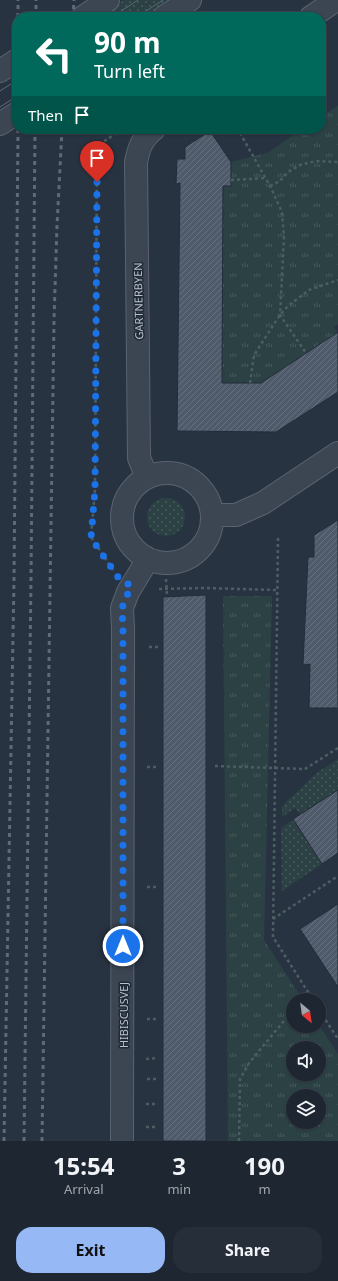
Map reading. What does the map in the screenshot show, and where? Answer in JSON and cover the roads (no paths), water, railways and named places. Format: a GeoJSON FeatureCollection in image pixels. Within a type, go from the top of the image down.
{"type":"FeatureCollection","features":[{"type":"Feature","properties":{"kind":"street"},"geometry":{"type":"LineString","coordinates":[[90,12],[108,0]]}},
{"type":"Feature","properties":{"kind":"street"},"geometry":{"type":"LineString","coordinates":[[172,12],[190,0]]}},
{"type":"Feature","properties":{"kind":"street"},"geometry":{"type":"LineString","coordinates":[[318,12],[336,0]]}},
{"type":"Feature","properties":{"kind":"street"},"geometry":{"type":"LineString","coordinates":[[0,71],[12,63]]}},
{"type":"Feature","properties":{"kind":"street"},"geometry":{"type":"LineString","coordinates":[[0,124],[12,116]]}},
{"type":"Feature","properties":{"kind":"street","name":"GARTNERBYEN"},"geometry":{"type":"LineString","coordinates":[[147,477],[139,458],[136,162],[139,148],[148,134]]}},
{"type":"Feature","properties":{"kind":"street"},"geometry":{"type":"LineString","coordinates":[[212,515],[236,516],[263,503],[338,453]]}},
{"type":"Feature","properties":{"kind":"street"},"geometry":{"type":"LineString","coordinates":[[162,472],[178,474],[192,480],[204,491],[211,505],[212,515],[209,536],[200,550],[187,559],[172,564],[156,562],[148,559],[142,556],[130,545],[123,531],[121,515],[125,500],[134,486],[147,477],[162,472]]}},
{"type":"Feature","properties":{"kind":"street","name":"HIBISCUSVEJ"},"geometry":{"type":"LineString","coordinates":[[122,1141],[122,608],[131,586],[148,559]]}},
{"type":"Feature","properties":{"kind":"tram line"},"geometry":{"type":"LineString","coordinates":[[120,12],[138,0]]}},
{"type":"Feature","properties":{"kind":"tram line"},"geometry":{"type":"LineString","coordinates":[[145,12],[163,0]]}},
{"type":"Feature","properties":{"kind":"tram line"},"geometry":{"type":"LineString","coordinates":[[0,91],[12,83]]}},
{"type":"Feature","properties":{"kind":"tram line"},"geometry":{"type":"LineString","coordinates":[[0,107],[12,99]]}},
{"type":"Feature","properties":{"kind":"railway"},"geometry":{"type":"LineString","coordinates":[[18,0],[18,12]]}},
{"type":"Feature","properties":{"kind":"railway"},"geometry":{"type":"LineString","coordinates":[[36,0],[36,12]]}},
{"type":"Feature","properties":{"kind":"railway"},"geometry":{"type":"LineString","coordinates":[[73,12],[74,0]]}},
{"type":"Feature","properties":{"kind":"railway"},"geometry":{"type":"LineString","coordinates":[[4,1141],[14,580],[18,134]]}},
{"type":"Feature","properties":{"kind":"railway"},"geometry":{"type":"LineString","coordinates":[[24,1141],[35,134]]}},
{"type":"Feature","properties":{"kind":"railway"},"geometry":{"type":"LineString","coordinates":[[42,1141],[54,320],[62,134]]}}]}
